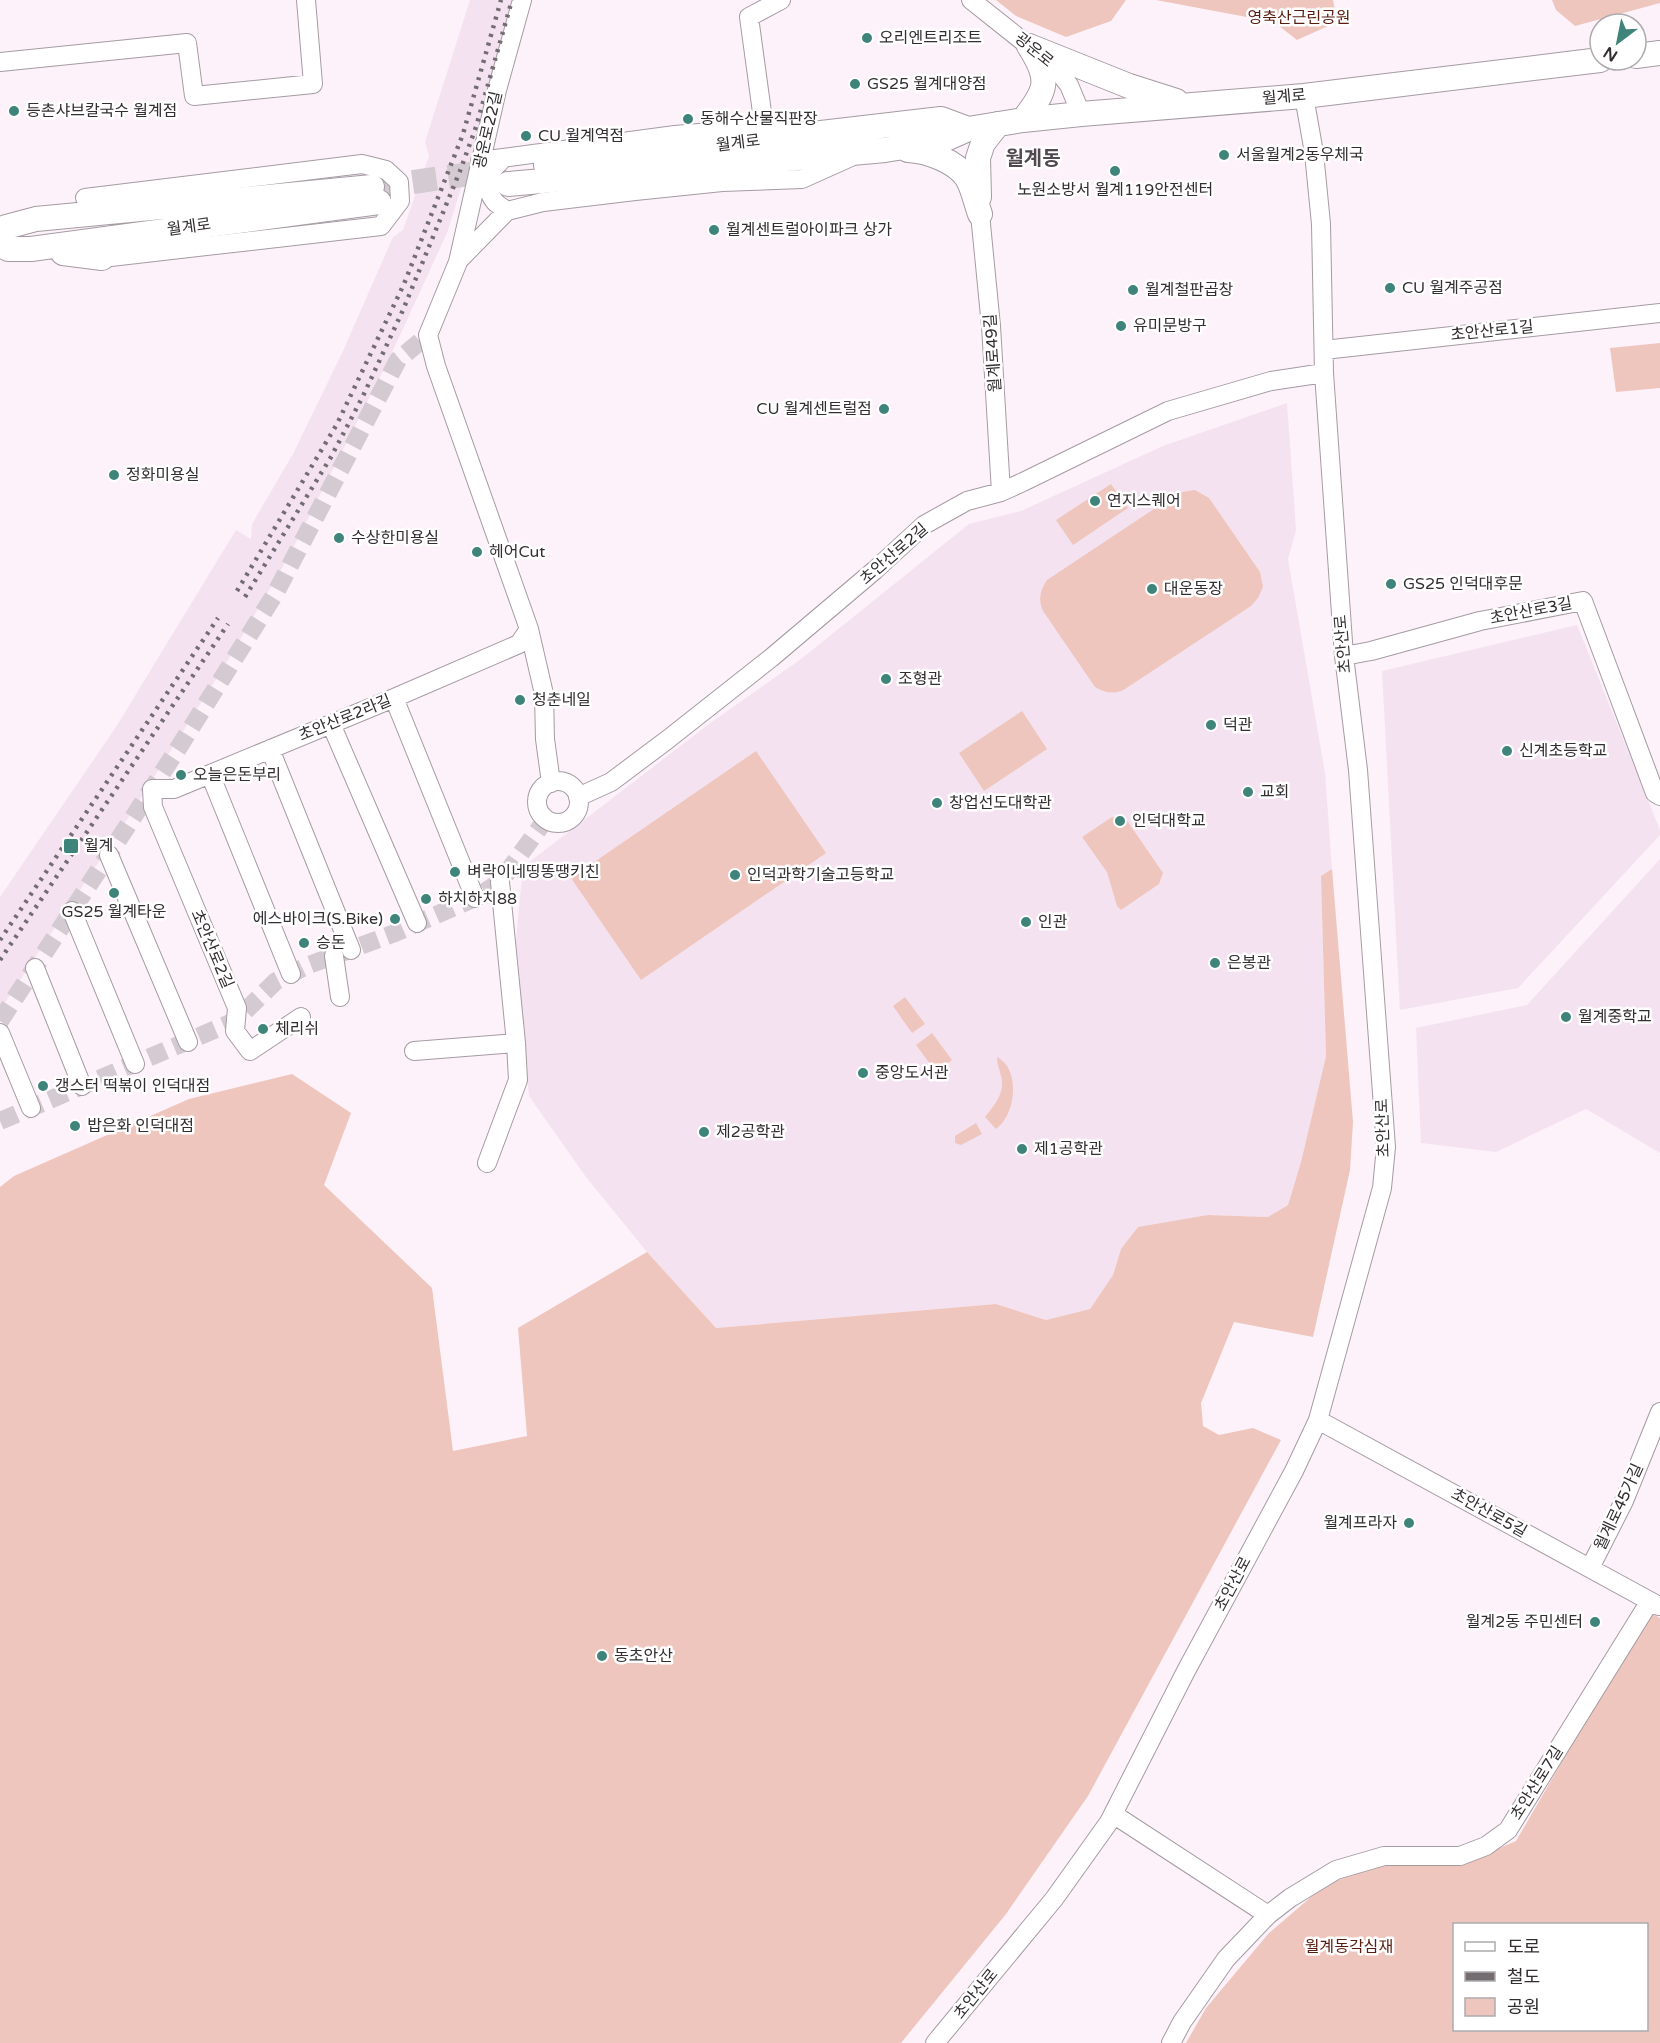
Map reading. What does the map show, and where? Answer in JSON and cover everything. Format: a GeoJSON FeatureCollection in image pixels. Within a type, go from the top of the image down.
{"type":"FeatureCollection","features":[{"type":"Feature","properties":{"kind":"main road"},"geometry":{"type":"LineString","coordinates":[[1029,46],[1152,95],[1190,105]]}},
{"type":"Feature","properties":{"kind":"main road"},"geometry":{"type":"LineString","coordinates":[[1023,120],[1043,89],[1043,70],[1029,46]]}},
{"type":"Feature","properties":{"kind":"main road","name":"월계로"},"geometry":{"type":"LineString","coordinates":[[507,170],[871,143],[941,141],[968,129],[1023,120],[1304,96],[1588,61]]}},
{"type":"Feature","properties":{"kind":"main road"},"geometry":{"type":"LineString","coordinates":[[980,214],[978,158],[983,143],[998,124]]}},
{"type":"Feature","properties":{"kind":"main road"},"geometry":{"type":"LineString","coordinates":[[871,143],[920,151],[957,168],[967,178],[980,214]]}},
{"type":"Feature","properties":{"kind":"main road","name":"월계로"},"geometry":{"type":"LineString","coordinates":[[0,233],[6,227],[36,219],[378,194],[31,249],[8,249],[0,244]]}},
{"type":"Feature","properties":{"kind":"main road"},"geometry":{"type":"LineString","coordinates":[[36,219],[85,198]]}},
{"type":"Feature","properties":{"kind":"main road"},"geometry":{"type":"LineString","coordinates":[[31,249],[102,258]]}},
{"type":"Feature","properties":{"kind":"street"},"geometry":{"type":"LineString","coordinates":[[0,62],[187,43],[194,96],[313,84],[306,0]]}},
{"type":"Feature","properties":{"kind":"street","name":"광운로22길"},"geometry":{"type":"LineString","coordinates":[[458,262],[497,90],[522,0]]}},
{"type":"Feature","properties":{"kind":"street","name":"월계로"},"geometry":{"type":"LineString","coordinates":[[764,127],[749,16],[781,0]]}},
{"type":"Feature","properties":{"kind":"street","name":"광운로"},"geometry":{"type":"LineString","coordinates":[[971,0],[1054,66],[1069,85],[1081,114]]}},
{"type":"Feature","properties":{"kind":"street","name":"초안산로"},"geometry":{"type":"LineString","coordinates":[[935,2043],[1054,1899],[1113,1814],[1186,1671],[1294,1471],[1318,1420],[1382,1188],[1386,1147],[1358,770],[1344,656],[1324,373],[1321,224],[1314,153],[1304,96]]}},
{"type":"Feature","properties":{"kind":"street"},"geometry":{"type":"LineString","coordinates":[[507,211],[494,201],[489,189],[489,174],[492,168],[507,170],[675,135],[793,125],[871,143]]}},
{"type":"Feature","properties":{"kind":"street"},"geometry":{"type":"LineString","coordinates":[[551,783],[545,739],[544,694],[529,629],[435,366],[429,334],[458,262],[507,211],[543,202],[635,191],[722,182],[802,179],[871,143]]}},
{"type":"Feature","properties":{"kind":"street"},"geometry":{"type":"LineString","coordinates":[[480,161],[507,170]]}},
{"type":"Feature","properties":{"kind":"street"},"geometry":{"type":"LineString","coordinates":[[85,198],[362,164],[386,170],[399,183],[400,201],[381,226],[102,258]]}},
{"type":"Feature","properties":{"kind":"street","name":"월계로49길"},"geometry":{"type":"LineString","coordinates":[[980,214],[993,348],[1001,492]]}},
{"type":"Feature","properties":{"kind":"street","name":"초안산로1길"},"geometry":{"type":"LineString","coordinates":[[1324,350],[1660,313]]}},
{"type":"Feature","properties":{"kind":"street","name":"초안산로2길"},"geometry":{"type":"LineString","coordinates":[[578,797],[611,782],[676,734],[780,651],[924,525],[967,501],[1001,492],[1168,411],[1271,381],[1324,373]]}},
{"type":"Feature","properties":{"kind":"street","name":"초안산로3길"},"geometry":{"type":"LineString","coordinates":[[1344,656],[1371,651],[1480,621],[1583,601],[1654,793],[1660,796]]}},
{"type":"Feature","properties":{"kind":"street","name":"초안산로2라길"},"geometry":{"type":"LineString","coordinates":[[152,789],[174,789],[394,698],[519,644],[529,629]]}},
{"type":"Feature","properties":{"kind":"street"},"geometry":{"type":"LineString","coordinates":[[394,698],[475,898]]}},
{"type":"Feature","properties":{"kind":"street"},"geometry":{"type":"LineString","coordinates":[[331,724],[417,922]]}},
{"type":"Feature","properties":{"kind":"street"},"geometry":{"type":"LineString","coordinates":[[270,749],[351,950]]}},
{"type":"Feature","properties":{"kind":"street"},"geometry":{"type":"LineString","coordinates":[[210,774],[291,974]]}},
{"type":"Feature","properties":{"kind":"street"},"geometry":{"type":"LineString","coordinates":[[551,783],[568,784],[574,788],[578,797],[578,808],[570,820],[556,823],[549,821],[539,811],[537,803],[542,790],[551,783]]}},
{"type":"Feature","properties":{"kind":"street","name":"초안산로2길"},"geometry":{"type":"LineString","coordinates":[[152,789],[153,807],[237,1008],[235,1031],[250,1051],[301,1017]]}},
{"type":"Feature","properties":{"kind":"street"},"geometry":{"type":"LineString","coordinates":[[109,855],[188,1042]]}},
{"type":"Feature","properties":{"kind":"street"},"geometry":{"type":"LineString","coordinates":[[487,1163],[518,1080],[500,882]]}},
{"type":"Feature","properties":{"kind":"street"},"geometry":{"type":"LineString","coordinates":[[72,911],[135,1064]]}},
{"type":"Feature","properties":{"kind":"street"},"geometry":{"type":"LineString","coordinates":[[334,956],[340,996]]}},
{"type":"Feature","properties":{"kind":"street"},"geometry":{"type":"LineString","coordinates":[[35,968],[82,1086]]}},
{"type":"Feature","properties":{"kind":"street"},"geometry":{"type":"LineString","coordinates":[[0,1033],[31,1108]]}},
{"type":"Feature","properties":{"kind":"street"},"geometry":{"type":"LineString","coordinates":[[414,1051],[516,1043]]}},
{"type":"Feature","properties":{"kind":"street","name":"월계로45가길"},"geometry":{"type":"LineString","coordinates":[[1590,1568],[1624,1501],[1660,1412]]}},
{"type":"Feature","properties":{"kind":"street","name":"초안산로5길"},"geometry":{"type":"LineString","coordinates":[[1318,1420],[1655,1604]]}},
{"type":"Feature","properties":{"kind":"street","name":"초안산로7길"},"geometry":{"type":"LineString","coordinates":[[1171,2043],[1182,2022],[1226,1959],[1268,1915],[1290,1898],[1336,1870],[1384,1856],[1460,1856],[1486,1846],[1508,1830],[1655,1604]]}},
{"type":"Feature","properties":{"kind":"street"},"geometry":{"type":"LineString","coordinates":[[1113,1814],[1268,1915]]}},
{"type":"Feature","properties":{"kind":"shaded area"},"geometry":{"type":"Polygon","coordinates":[[[470,0],[516,0],[504,50],[447,233],[389,359],[289,556],[230,657],[128,818],[0,1010],[0,897],[116,727],[236,530],[251,539],[252,524],[293,454],[343,351],[393,237],[403,230],[429,156],[425,142],[470,0]]]}},
{"type":"Feature","properties":{"kind":"shaded area","name":"인덕대학교"},"geometry":{"type":"Polygon","coordinates":[[[1287,403],[1296,530],[1288,559],[1325,773],[1332,869],[1321,876],[1326,1056],[1301,1162],[1288,1205],[1268,1217],[1208,1215],[1121,1249],[1113,1275],[1090,1309],[1046,1320],[996,1304],[716,1328],[647,1252],[586,1177],[529,1096],[515,950],[523,867],[709,724],[801,659],[969,524],[1021,511],[1163,446],[1287,403]]]}},
{"type":"Feature","properties":{"kind":"shaded area","name":"신계초등학교"},"geometry":{"type":"Polygon","coordinates":[[[1577,625],[1660,830],[1660,835],[1518,988],[1400,1010],[1382,671],[1577,625]]]}},
{"type":"Feature","properties":{"kind":"shaded area","name":"월계중학교"},"geometry":{"type":"Polygon","coordinates":[[[1660,859],[1660,1153],[1586,1109],[1496,1152],[1421,1143],[1416,1028],[1527,1005],[1660,859]]]}},
{"type":"Feature","properties":{"kind":"green space"},"geometry":{"type":"Polygon","coordinates":[[[996,0],[1126,0],[1111,21],[1066,37],[1016,16],[996,0]]]}},
{"type":"Feature","properties":{"kind":"green space","name":"영축산근린공원"},"geometry":{"type":"Polygon","coordinates":[[[1156,0],[1333,0],[1337,22],[1297,40],[1274,22],[1156,0]]]}},
{"type":"Feature","properties":{"kind":"green space"},"geometry":{"type":"Polygon","coordinates":[[[1552,0],[1660,0],[1660,3],[1627,12],[1588,12],[1588,22],[1575,26],[1556,10],[1552,0]]]}},
{"type":"Feature","properties":{"kind":"green space"},"geometry":{"type":"Polygon","coordinates":[[[1660,343],[1660,388],[1616,392],[1610,348],[1660,343]]]}},
{"type":"Feature","properties":{"kind":"green space"},"geometry":{"type":"Polygon","coordinates":[[[1111,484],[1128,508],[1073,545],[1056,520],[1111,484]]]}},
{"type":"Feature","properties":{"kind":"green space","name":"대운동장"},"geometry":{"type":"Polygon","coordinates":[[[1195,490],[1209,498],[1260,572],[1263,587],[1258,598],[1251,606],[1125,689],[1113,693],[1099,689],[1095,687],[1043,611],[1040,595],[1043,588],[1047,580],[1172,497],[1182,492],[1195,490]]]}},
{"type":"Feature","properties":{"kind":"green space"},"geometry":{"type":"Polygon","coordinates":[[[1022,711],[1047,749],[984,791],[959,753],[1022,711]]]}},
{"type":"Feature","properties":{"kind":"green space"},"geometry":{"type":"Polygon","coordinates":[[[756,751],[826,853],[641,980],[571,878],[756,751]]]}},
{"type":"Feature","properties":{"kind":"green space"},"geometry":{"type":"Polygon","coordinates":[[[1122,816],[1163,873],[1159,884],[1121,910],[1117,906],[1107,872],[1082,837],[1112,817],[1122,816]]]}},
{"type":"Feature","properties":{"kind":"green space"},"geometry":{"type":"Polygon","coordinates":[[[1332,869],[1353,1122],[1350,1170],[1313,1337],[1234,1322],[1201,1403],[1203,1426],[1219,1435],[1253,1428],[1281,1440],[1088,1796],[1006,1914],[901,2043],[0,2043],[0,1187],[14,1176],[189,1099],[292,1074],[351,1113],[324,1185],[432,1288],[453,1451],[527,1436],[518,1328],[647,1252],[716,1328],[996,1304],[1046,1320],[1090,1309],[1113,1275],[1121,1249],[1138,1227],[1208,1215],[1268,1217],[1288,1205],[1301,1162],[1326,1056],[1321,876],[1332,869]]]}},
{"type":"Feature","properties":{"kind":"green space"},"geometry":{"type":"Polygon","coordinates":[[[905,997],[925,1024],[912,1033],[893,1006],[905,997]]]}},
{"type":"Feature","properties":{"kind":"green space"},"geometry":{"type":"Polygon","coordinates":[[[932,1033],[952,1060],[936,1072],[916,1045],[932,1033]]]}},
{"type":"Feature","properties":{"kind":"green space"},"geometry":{"type":"Polygon","coordinates":[[[997,1057],[1010,1071],[1013,1092],[1008,1114],[996,1129],[985,1117],[997,1101],[1002,1087],[997,1057]]]}},
{"type":"Feature","properties":{"kind":"green space"},"geometry":{"type":"Polygon","coordinates":[[[976,1123],[982,1134],[961,1145],[955,1143],[955,1136],[976,1123]]]}},
{"type":"Feature","properties":{"kind":"green space","name":"월계동각심재"},"geometry":{"type":"Polygon","coordinates":[[[1649,1612],[1660,1618],[1660,2043],[1186,2043],[1206,2008],[1269,1933],[1325,1885],[1372,1867],[1410,1862],[1467,1862],[1516,1841],[1649,1612]]]}},
{"type":"Feature","properties":{"kind":"tunnel"},"geometry":{"type":"LineString","coordinates":[[377,187],[506,169]]}},
{"type":"Feature","properties":{"kind":"tunnel"},"geometry":{"type":"LineString","coordinates":[[0,1021],[179,747],[275,594],[398,360],[428,335]]}},
{"type":"Feature","properties":{"kind":"tunnel"},"geometry":{"type":"LineString","coordinates":[[0,1121],[235,1021],[276,981],[309,965],[395,933],[475,898],[500,882],[546,819]]}},
{"type":"Feature","properties":{"kind":"railway"},"geometry":{"type":"LineString","coordinates":[[237,591],[337,424],[404,284],[463,134],[501,0]]}},
{"type":"Feature","properties":{"kind":"railway"},"geometry":{"type":"LineString","coordinates":[[245,597],[331,457],[363,396],[403,310],[476,127],[512,0]]}},
{"type":"Feature","properties":{"kind":"railway"},"geometry":{"type":"LineString","coordinates":[[0,940],[218,618]]}},
{"type":"Feature","properties":{"kind":"railway"},"geometry":{"type":"LineString","coordinates":[[0,960],[228,624]]}},
{"type":"Feature","properties":{"kind":"place","name":"오리엔트리조트"},"geometry":{"type":"Point","coordinates":[867,38]}},
{"type":"Feature","properties":{"kind":"place","name":"GS25 월계대양점"},"geometry":{"type":"Point","coordinates":[855,84]}},
{"type":"Feature","properties":{"kind":"place","name":"등촌샤브칼국수 월계점"},"geometry":{"type":"Point","coordinates":[14,111]}},
{"type":"Feature","properties":{"kind":"place","name":"동해수산물직판장"},"geometry":{"type":"Point","coordinates":[688,119]}},
{"type":"Feature","properties":{"kind":"place","name":"CU 월계역점"},"geometry":{"type":"Point","coordinates":[526,136]}},
{"type":"Feature","properties":{"kind":"place","name":"서울월계2동우체국"},"geometry":{"type":"Point","coordinates":[1224,155]}},
{"type":"Feature","properties":{"kind":"place","name":"노원소방서 월계119안전센터"},"geometry":{"type":"Point","coordinates":[1115,171]}},
{"type":"Feature","properties":{"kind":"place","name":"월계센트럴아이파크 상가"},"geometry":{"type":"Point","coordinates":[714,230]}},
{"type":"Feature","properties":{"kind":"place","name":"CU 월계주공점"},"geometry":{"type":"Point","coordinates":[1390,288]}},
{"type":"Feature","properties":{"kind":"place","name":"월계철판곱창"},"geometry":{"type":"Point","coordinates":[1133,290]}},
{"type":"Feature","properties":{"kind":"place","name":"유미문방구"},"geometry":{"type":"Point","coordinates":[1121,326]}},
{"type":"Feature","properties":{"kind":"place","name":"CU 월계센트럴점"},"geometry":{"type":"Point","coordinates":[884,409]}},
{"type":"Feature","properties":{"kind":"place","name":"정화미용실"},"geometry":{"type":"Point","coordinates":[114,475]}},
{"type":"Feature","properties":{"kind":"place","name":"연지스퀘어"},"geometry":{"type":"Point","coordinates":[1095,501]}},
{"type":"Feature","properties":{"kind":"place","name":"수상한미용실"},"geometry":{"type":"Point","coordinates":[339,538]}},
{"type":"Feature","properties":{"kind":"place","name":"헤어Cut"},"geometry":{"type":"Point","coordinates":[477,552]}},
{"type":"Feature","properties":{"kind":"place","name":"GS25 인덕대후문"},"geometry":{"type":"Point","coordinates":[1391,584]}},
{"type":"Feature","properties":{"kind":"place","name":"대운동장"},"geometry":{"type":"Point","coordinates":[1152,589]}},
{"type":"Feature","properties":{"kind":"place","name":"조형관"},"geometry":{"type":"Point","coordinates":[886,679]}},
{"type":"Feature","properties":{"kind":"place","name":"청춘네일"},"geometry":{"type":"Point","coordinates":[520,700]}},
{"type":"Feature","properties":{"kind":"place","name":"덕관"},"geometry":{"type":"Point","coordinates":[1211,725]}},
{"type":"Feature","properties":{"kind":"place","name":"신계초등학교"},"geometry":{"type":"Point","coordinates":[1507,751]}},
{"type":"Feature","properties":{"kind":"place","name":"오늘은돈부리"},"geometry":{"type":"Point","coordinates":[181,775]}},
{"type":"Feature","properties":{"kind":"place","name":"교회"},"geometry":{"type":"Point","coordinates":[1248,792]}},
{"type":"Feature","properties":{"kind":"place","name":"창업선도대학관"},"geometry":{"type":"Point","coordinates":[937,803]}},
{"type":"Feature","properties":{"kind":"place","name":"인덕대학교"},"geometry":{"type":"Point","coordinates":[1120,821]}},
{"type":"Feature","properties":{"kind":"place","name":"월계"},"geometry":{"type":"Point","coordinates":[71,846]}},
{"type":"Feature","properties":{"kind":"place","name":"벼락이네띵똥땡키친"},"geometry":{"type":"Point","coordinates":[455,872]}},
{"type":"Feature","properties":{"kind":"place","name":"인덕과학기술고등학교"},"geometry":{"type":"Point","coordinates":[735,875]}},
{"type":"Feature","properties":{"kind":"place","name":"GS25 월계타운"},"geometry":{"type":"Point","coordinates":[114,893]}},
{"type":"Feature","properties":{"kind":"place","name":"하치하치88"},"geometry":{"type":"Point","coordinates":[426,899]}},
{"type":"Feature","properties":{"kind":"place","name":"에스바이크(S.Bike)"},"geometry":{"type":"Point","coordinates":[395,919]}},
{"type":"Feature","properties":{"kind":"place","name":"인관"},"geometry":{"type":"Point","coordinates":[1026,922]}},
{"type":"Feature","properties":{"kind":"place","name":"승돈"},"geometry":{"type":"Point","coordinates":[304,943]}},
{"type":"Feature","properties":{"kind":"place","name":"은봉관"},"geometry":{"type":"Point","coordinates":[1215,963]}},
{"type":"Feature","properties":{"kind":"place","name":"월계중학교"},"geometry":{"type":"Point","coordinates":[1566,1017]}},
{"type":"Feature","properties":{"kind":"place","name":"체리쉬"},"geometry":{"type":"Point","coordinates":[263,1029]}},
{"type":"Feature","properties":{"kind":"place","name":"중앙도서관"},"geometry":{"type":"Point","coordinates":[863,1073]}},
{"type":"Feature","properties":{"kind":"place","name":"갱스터 떡볶이 인덕대점"},"geometry":{"type":"Point","coordinates":[43,1086]}},
{"type":"Feature","properties":{"kind":"place","name":"밥은화 인덕대점"},"geometry":{"type":"Point","coordinates":[75,1126]}},
{"type":"Feature","properties":{"kind":"place","name":"제2공학관"},"geometry":{"type":"Point","coordinates":[704,1132]}},
{"type":"Feature","properties":{"kind":"place","name":"제1공학관"},"geometry":{"type":"Point","coordinates":[1022,1149]}},
{"type":"Feature","properties":{"kind":"place","name":"월계프라자"},"geometry":{"type":"Point","coordinates":[1409,1523]}},
{"type":"Feature","properties":{"kind":"place","name":"월계2동 주민센터"},"geometry":{"type":"Point","coordinates":[1595,1622]}},
{"type":"Feature","properties":{"kind":"place","name":"동초안산"},"geometry":{"type":"Point","coordinates":[602,1656]}},
{"type":"Feature","properties":{"kind":"district","name":"월계동"},"geometry":{"type":"Point","coordinates":[1033,159]}}]}
